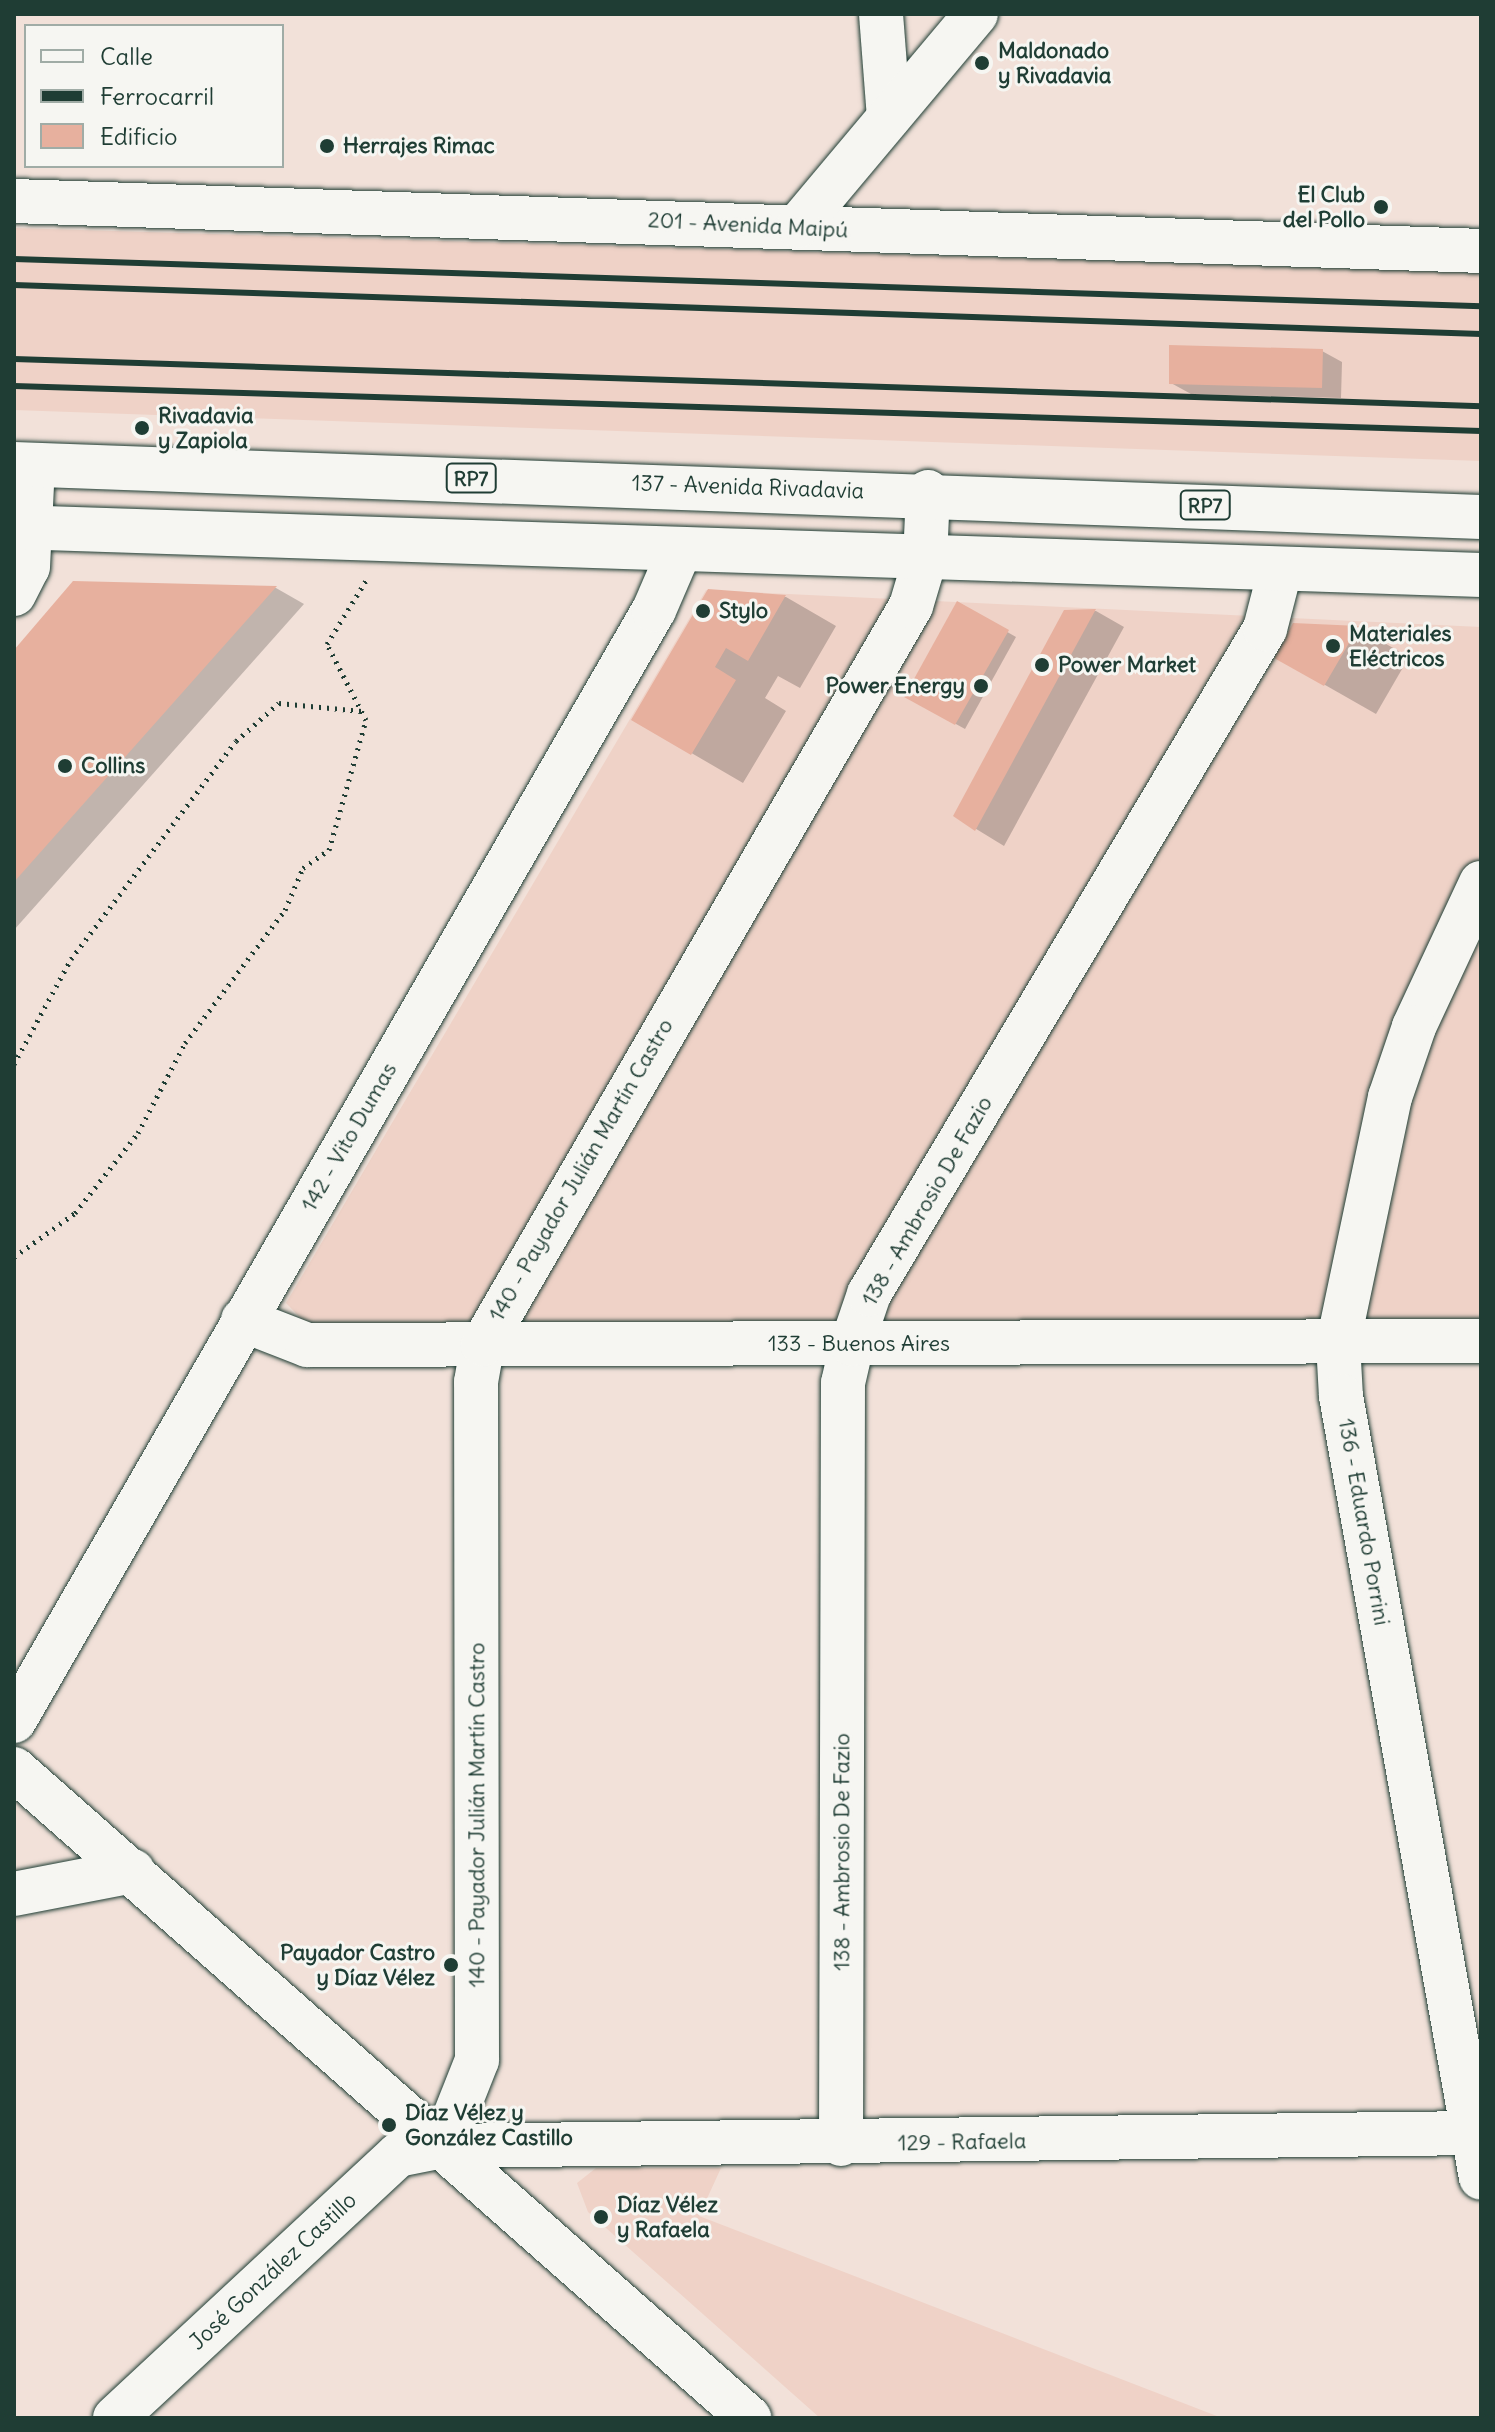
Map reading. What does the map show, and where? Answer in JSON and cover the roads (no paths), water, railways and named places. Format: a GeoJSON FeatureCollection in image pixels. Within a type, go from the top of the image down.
{"type":"FeatureCollection","features":[{"type":"Feature","properties":{"kind":"street"},"geometry":{"type":"LineString","coordinates":[[881,14],[889,117]]}},
{"type":"Feature","properties":{"kind":"street"},"geometry":{"type":"LineString","coordinates":[[798,226],[976,14]]}},
{"type":"Feature","properties":{"kind":"street","name":"201 - Avenida Maipú"},"geometry":{"type":"LineString","coordinates":[[14,201],[1481,251]]}},
{"type":"Feature","properties":{"kind":"street"},"geometry":{"type":"LineString","coordinates":[[14,594],[28,567],[22,527],[24,464]]}},
{"type":"Feature","properties":{"kind":"street","name":"137 - Avenida Rivadavia"},"geometry":{"type":"LineString","coordinates":[[24,464],[928,492],[1481,517]]}},
{"type":"Feature","properties":{"kind":"street","name":"140 - Payador Julián Martín Castro"},"geometry":{"type":"LineString","coordinates":[[443,2146],[477,2060],[476,1382],[483,1344],[911,606],[925,559],[928,492]]}},
{"type":"Feature","properties":{"kind":"street"},"geometry":{"type":"LineString","coordinates":[[22,527],[679,552],[1481,575]]}},
{"type":"Feature","properties":{"kind":"street","name":"142 - Vito Dumas"},"geometry":{"type":"LineString","coordinates":[[14,1721],[654,610],[679,552]]}},
{"type":"Feature","properties":{"kind":"street","name":"138 - Ambrosio De Fazio"},"geometry":{"type":"LineString","coordinates":[[841,2144],[843,1383],[852,1344],[869,1294],[1265,629],[1280,571]]}},
{"type":"Feature","properties":{"kind":"street","name":"136 - Eduardo Porrini"},"geometry":{"type":"LineString","coordinates":[[1481,883],[1414,1027],[1390,1097],[1338,1343],[1341,1396],[1478,2134],[1481,2178]]}},
{"type":"Feature","properties":{"kind":"street","name":"133 - Buenos Aires"},"geometry":{"type":"LineString","coordinates":[[243,1320],[307,1345],[1481,1341]]}},
{"type":"Feature","properties":{"kind":"street"},"geometry":{"type":"LineString","coordinates":[[14,1769],[749,2418]]}},
{"type":"Feature","properties":{"kind":"street"},"geometry":{"type":"LineString","coordinates":[[14,1894],[133,1871]]}},
{"type":"Feature","properties":{"kind":"street","name":"129 - Rafaela"},"geometry":{"type":"LineString","coordinates":[[443,2146],[841,2144],[1478,2134]]}},
{"type":"Feature","properties":{"kind":"street","name":"José González Castillo"},"geometry":{"type":"LineString","coordinates":[[115,2418],[398,2155],[443,2146]]}},
{"type":"Feature","properties":{"kind":"railway"},"geometry":{"type":"LineString","coordinates":[[14,259],[1481,306]]}},
{"type":"Feature","properties":{"kind":"railway"},"geometry":{"type":"LineString","coordinates":[[14,285],[1481,334]]}},
{"type":"Feature","properties":{"kind":"railway"},"geometry":{"type":"LineString","coordinates":[[14,359],[1481,406]]}},
{"type":"Feature","properties":{"kind":"railway"},"geometry":{"type":"LineString","coordinates":[[14,386],[1481,431]]}},
{"type":"Feature","properties":{"kind":"place","name":"Maldonado y Rivadavia"},"geometry":{"type":"Point","coordinates":[982,63]}},
{"type":"Feature","properties":{"kind":"place","name":"Herrajes Rimac"},"geometry":{"type":"Point","coordinates":[327,146]}},
{"type":"Feature","properties":{"kind":"place","name":"El Club del Pollo"},"geometry":{"type":"Point","coordinates":[1381,207]}},
{"type":"Feature","properties":{"kind":"place","name":"Rivadavia y Zapiola"},"geometry":{"type":"Point","coordinates":[142,428]}},
{"type":"Feature","properties":{"kind":"place","name":"Stylo"},"geometry":{"type":"Point","coordinates":[703,611]}},
{"type":"Feature","properties":{"kind":"place","name":"Materiales Eléctricos"},"geometry":{"type":"Point","coordinates":[1333,646]}},
{"type":"Feature","properties":{"kind":"place","name":"Power Market"},"geometry":{"type":"Point","coordinates":[1042,665]}},
{"type":"Feature","properties":{"kind":"place","name":"Power Energy"},"geometry":{"type":"Point","coordinates":[981,686]}},
{"type":"Feature","properties":{"kind":"place","name":"Collins"},"geometry":{"type":"Point","coordinates":[65,766]}},
{"type":"Feature","properties":{"kind":"place","name":"Payador Castro y Díaz Vélez"},"geometry":{"type":"Point","coordinates":[451,1965]}},
{"type":"Feature","properties":{"kind":"place","name":"Díaz Vélez y González Castillo"},"geometry":{"type":"Point","coordinates":[389,2125]}},
{"type":"Feature","properties":{"kind":"place","name":"Díaz Vélez y Rafaela"},"geometry":{"type":"Point","coordinates":[601,2217]}}]}
